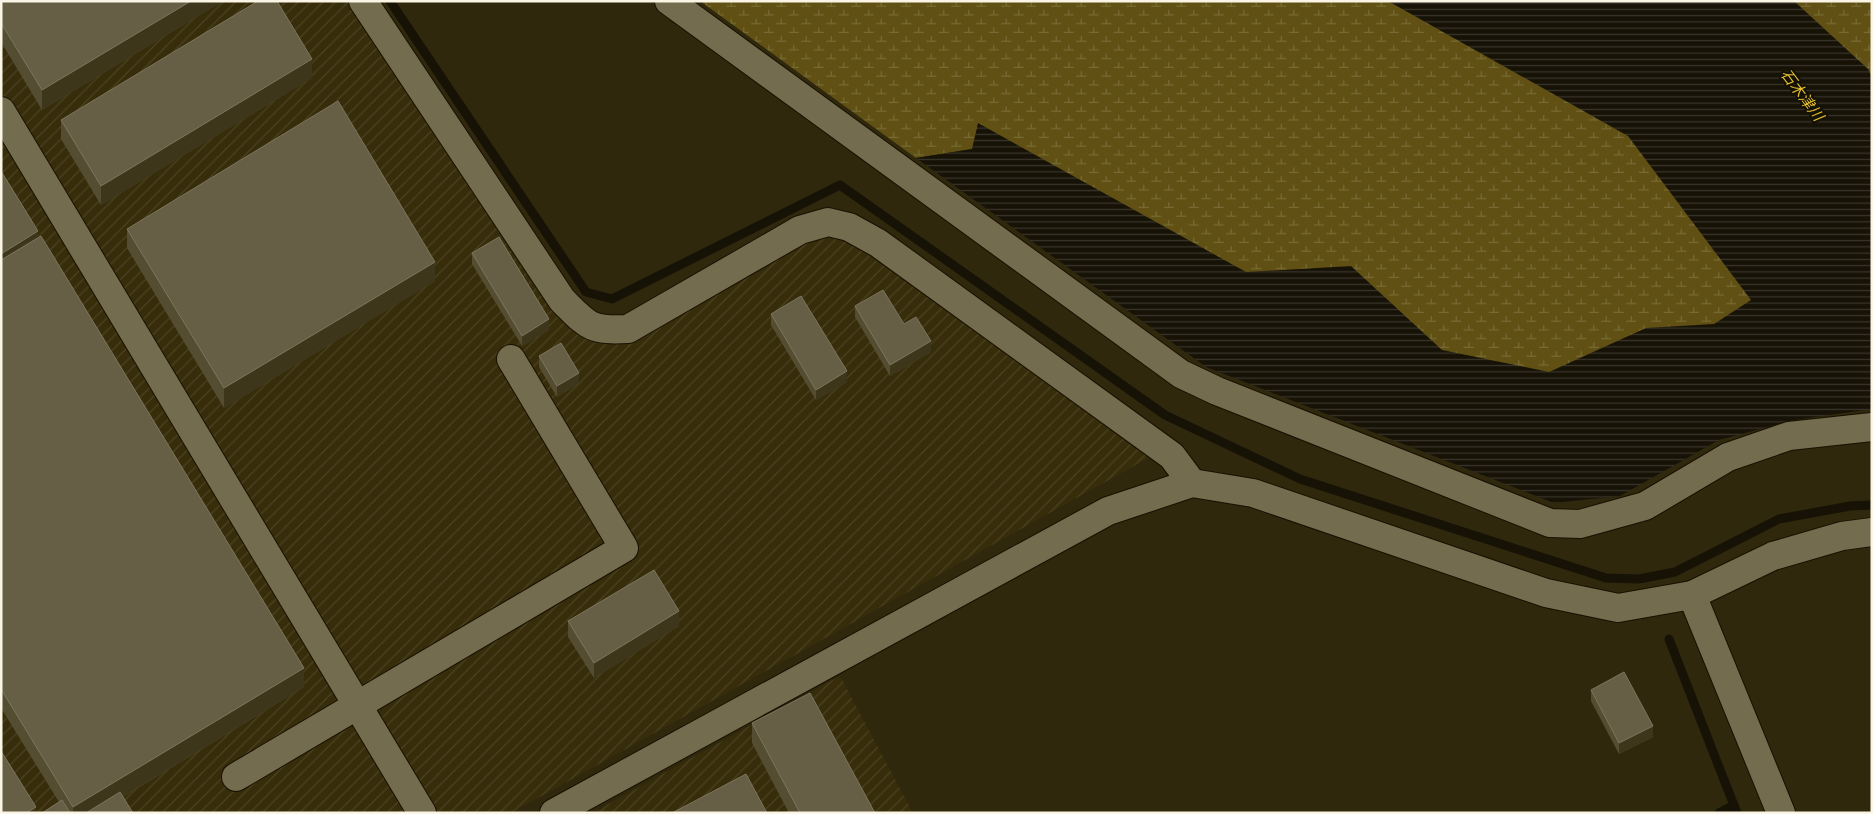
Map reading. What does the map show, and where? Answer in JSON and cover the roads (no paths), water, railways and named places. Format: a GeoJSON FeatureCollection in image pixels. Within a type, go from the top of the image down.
{"type":"FeatureCollection","features":[{"type":"Feature","properties":{"kind":"street"},"geometry":{"type":"LineString","coordinates":[[363,1],[562,300],[585,323],[601,330],[628,329],[800,230],[828,222],[849,227],[878,243],[1172,456],[1192,483]]}},
{"type":"Feature","properties":{"kind":"street"},"geometry":{"type":"LineString","coordinates":[[669,1],[1181,374],[1226,395],[1550,523],[1580,524],[1645,506],[1728,457],[1789,436],[1872,427]]}},
{"type":"Feature","properties":{"kind":"street"},"geometry":{"type":"LineString","coordinates":[[1,111],[422,813]]}},
{"type":"Feature","properties":{"kind":"street"},"geometry":{"type":"LineString","coordinates":[[236,777],[624,548],[511,359]]}},
{"type":"Feature","properties":{"kind":"street"},"geometry":{"type":"LineString","coordinates":[[554,813],[1108,511],[1192,483],[1252,493],[1546,592],[1618,608],[1692,595],[1773,556],[1842,536],[1872,532]]}},
{"type":"Feature","properties":{"kind":"street"},"geometry":{"type":"LineString","coordinates":[[1692,595],[1774,810]]}},
{"type":"Feature","properties":{"kind":"water","name":"石木津川"},"geometry":{"type":"Polygon","coordinates":[[[1388,1],[1794,1],[1868,69],[1872,77],[1872,409],[1794,420],[1719,440],[1620,496],[1554,503],[1206,367],[916,158],[972,149],[978,123],[1246,272],[1351,266],[1442,350],[1549,372],[1646,328],[1714,324],[1751,300],[1628,136],[1388,1]]]}},
{"type":"Feature","properties":{"kind":"waterway"},"geometry":{"type":"LineString","coordinates":[[390,1],[586,292],[612,299],[840,185],[1165,415],[1300,479],[1606,578],[1639,579],[1675,572],[1779,519],[1850,506],[1872,505]]}},
{"type":"Feature","properties":{"kind":"waterway"},"geometry":{"type":"LineString","coordinates":[[1669,639],[1737,813]]}},
{"type":"Feature","properties":{"kind":"waterway"},"geometry":{"type":"LineString","coordinates":[[1719,813],[1734,805]]}}]}
